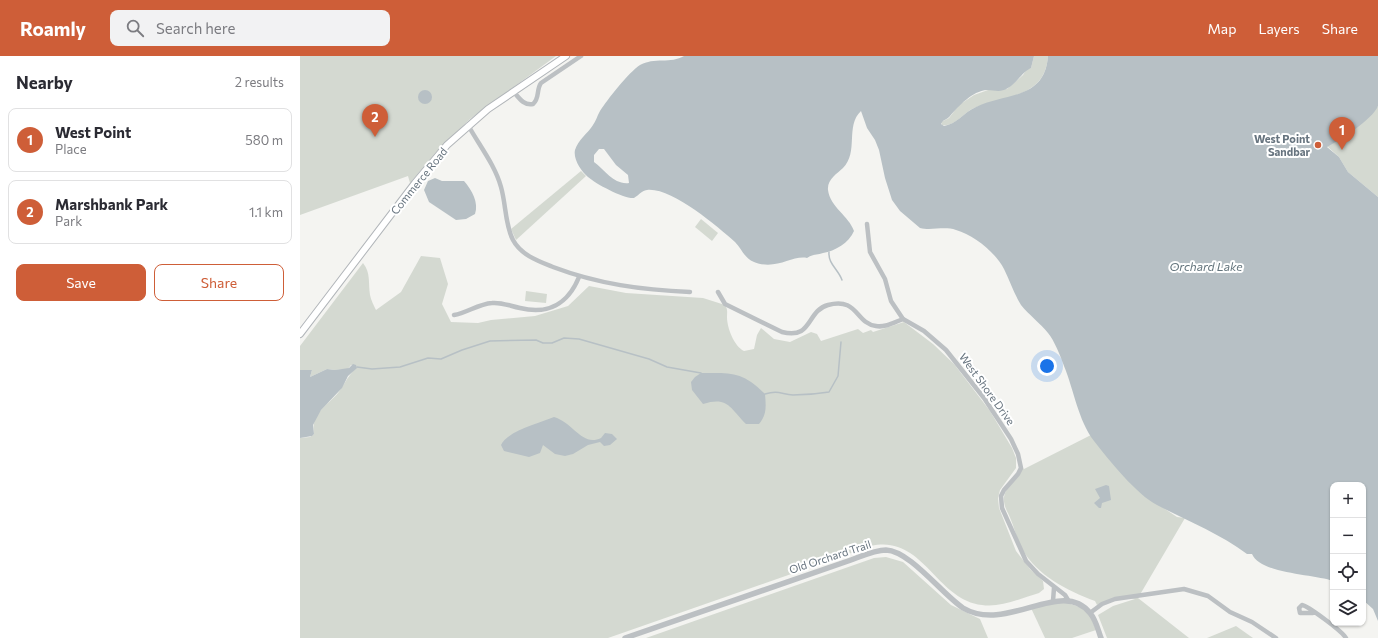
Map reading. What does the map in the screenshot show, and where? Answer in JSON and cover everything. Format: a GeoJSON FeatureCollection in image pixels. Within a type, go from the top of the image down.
{"type":"FeatureCollection","features":[{"type":"Feature","properties":{"kind":"main road","name":"Commerce Road"},"geometry":{"type":"LineString","coordinates":[[300,334],[427,169],[468,125],[515,90],[566,56]]}},
{"type":"Feature","properties":{"kind":"street"},"geometry":{"type":"LineString","coordinates":[[515,90],[523,102],[529,104],[535,103],[537,99],[538,87],[541,83],[581,56]]}},
{"type":"Feature","properties":{"kind":"street"},"geometry":{"type":"LineString","coordinates":[[468,125],[501,185],[508,227],[519,249],[533,259],[579,277],[621,286],[690,292]]}},
{"type":"Feature","properties":{"kind":"street","name":"West Shore Drive"},"geometry":{"type":"LineString","coordinates":[[867,224],[870,252],[885,279],[891,301],[903,318],[924,331],[946,350],[984,398],[1011,439],[1018,454],[1021,468],[1001,496],[1002,508],[1026,561],[1054,588],[1065,595],[1068,600]]}},
{"type":"Feature","properties":{"kind":"street"},"geometry":{"type":"LineString","coordinates":[[454,315],[486,303],[500,303],[536,310],[553,306],[569,297],[579,277]]}},
{"type":"Feature","properties":{"kind":"street"},"geometry":{"type":"LineString","coordinates":[[718,292],[725,304],[782,332],[790,334],[802,331],[819,311],[829,305],[845,304],[851,306],[868,324],[876,327],[884,326],[903,318]]}},
{"type":"Feature","properties":{"kind":"street","name":"Old Orchard Trail"},"geometry":{"type":"LineString","coordinates":[[625,638],[851,560],[887,550],[906,557],[941,591],[964,608],[979,614],[992,616],[1004,615],[1053,601],[1068,600]]}},
{"type":"Feature","properties":{"kind":"street"},"geometry":{"type":"LineString","coordinates":[[1053,601],[1054,588]]}},
{"type":"Feature","properties":{"kind":"street"},"geometry":{"type":"LineString","coordinates":[[1090,613],[1102,604],[1115,599],[1184,589],[1208,596],[1230,612],[1252,622],[1276,638]]}},
{"type":"Feature","properties":{"kind":"street"},"geometry":{"type":"LineString","coordinates":[[1068,600],[1078,603],[1090,613],[1101,638]]}},
{"type":"Feature","properties":{"kind":"street"},"geometry":{"type":"LineString","coordinates":[[1313,613],[1331,624],[1346,638]]}},
{"type":"Feature","properties":{"kind":"shaded area"},"geometry":{"type":"Polygon","coordinates":[[[300,56],[556,56],[470,119],[437,151],[410,183],[408,176],[300,215],[300,56]]]}},
{"type":"Feature","properties":{"kind":"shaded area"},"geometry":{"type":"Polygon","coordinates":[[[1034,56],[1048,56],[1045,70],[1039,80],[1031,88],[1010,97],[974,108],[955,122],[942,125],[941,122],[949,118],[959,105],[974,95],[988,90],[1007,89],[1023,75],[1026,70],[1031,68],[1034,56]]]}},
{"type":"Feature","properties":{"kind":"shaded area"},"geometry":{"type":"Polygon","coordinates":[[[1378,106],[1378,197],[1348,172],[1339,157],[1327,146],[1354,129],[1378,106]]]}},
{"type":"Feature","properties":{"kind":"shaded area"},"geometry":{"type":"Polygon","coordinates":[[[581,171],[586,176],[516,240],[511,229],[581,171]]]}},
{"type":"Feature","properties":{"kind":"shaded area"},"geometry":{"type":"Polygon","coordinates":[[[701,219],[718,233],[712,241],[695,227],[701,219]]]}},
{"type":"Feature","properties":{"kind":"shaded area"},"geometry":{"type":"Polygon","coordinates":[[[421,256],[440,258],[448,284],[442,304],[451,322],[478,323],[491,320],[535,316],[568,306],[589,286],[626,293],[703,298],[725,305],[727,310],[728,326],[734,341],[740,349],[744,351],[754,349],[757,335],[761,328],[774,339],[790,342],[811,332],[817,334],[821,341],[858,329],[863,333],[871,330],[873,332],[904,322],[933,344],[954,364],[990,411],[1012,448],[1016,458],[1016,468],[1000,490],[998,498],[999,508],[1016,551],[1030,569],[1043,581],[1044,589],[1039,593],[1011,602],[989,606],[982,605],[966,601],[953,592],[917,558],[904,549],[889,545],[871,546],[608,638],[300,638],[300,438],[310,437],[314,434],[315,418],[338,393],[350,374],[357,367],[351,365],[348,369],[327,369],[310,377],[312,370],[300,370],[300,346],[363,263],[366,267],[369,278],[370,295],[376,310],[401,292],[421,256]]]}},
{"type":"Feature","properties":{"kind":"shaded area"},"geometry":{"type":"Polygon","coordinates":[[[526,291],[547,294],[546,303],[525,301],[526,291]]]}},
{"type":"Feature","properties":{"kind":"shaded area"},"geometry":{"type":"Polygon","coordinates":[[[1091,435],[1126,478],[1144,495],[1177,517],[1185,518],[1138,598],[1189,638],[1107,638],[1098,615],[1113,606],[1135,599],[1116,597],[1097,605],[1095,601],[1063,587],[1044,574],[1029,559],[1020,546],[1004,503],[1004,497],[1007,489],[1018,475],[1022,467],[1024,469],[1091,435]]]}},
{"type":"Feature","properties":{"kind":"shaded area"},"geometry":{"type":"Polygon","coordinates":[[[886,557],[903,562],[951,605],[980,619],[988,638],[646,638],[874,558],[886,557]]]}},
{"type":"Feature","properties":{"kind":"shaded area"},"geometry":{"type":"Polygon","coordinates":[[[1062,601],[1088,610],[1096,630],[1072,638],[1045,638],[1031,608],[1062,601]]]}},
{"type":"Feature","properties":{"kind":"shaded area"},"geometry":{"type":"Polygon","coordinates":[[[1236,626],[1253,638],[1207,638],[1236,626]]]}},
{"type":"Feature","properties":{"kind":"water","name":"Orchard Lake"},"geometry":{"type":"Polygon","coordinates":[[[684,56],[1034,56],[1031,68],[1011,86],[1005,90],[987,90],[976,93],[943,121],[941,124],[944,126],[953,123],[976,107],[1022,93],[1032,88],[1040,81],[1045,70],[1048,56],[1378,56],[1378,106],[1363,123],[1327,147],[1339,157],[1348,172],[1378,197],[1378,621],[1373,609],[1366,603],[1366,482],[1330,482],[1330,580],[1266,566],[1257,561],[1252,554],[1247,554],[1214,533],[1168,511],[1149,500],[1123,476],[1094,441],[1084,424],[1068,375],[1055,344],[1045,329],[1021,305],[1004,269],[996,257],[984,245],[963,232],[942,228],[920,228],[900,211],[892,200],[885,178],[879,150],[875,140],[867,128],[861,111],[856,117],[852,131],[852,147],[848,162],[835,175],[828,186],[829,196],[852,226],[854,231],[845,243],[837,248],[807,258],[769,265],[754,262],[745,256],[735,242],[706,218],[681,201],[657,191],[647,190],[634,198],[629,198],[610,190],[588,177],[578,165],[575,157],[575,150],[578,143],[591,128],[608,100],[624,80],[640,65],[651,61],[674,60],[684,56]],[[599,149],[594,155],[594,162],[610,176],[619,182],[629,183],[628,175],[616,165],[604,149],[599,149]]]}},
{"type":"Feature","properties":{"kind":"water"},"geometry":{"type":"Polygon","coordinates":[[[425,90],[430,92],[432,97],[430,102],[425,104],[420,102],[418,97],[420,92],[425,90]]]}},
{"type":"Feature","properties":{"kind":"water"},"geometry":{"type":"Polygon","coordinates":[[[435,178],[442,181],[464,181],[470,188],[474,197],[476,205],[475,214],[466,219],[456,220],[429,202],[424,190],[428,181],[435,178]]]}},
{"type":"Feature","properties":{"kind":"water"},"geometry":{"type":"Polygon","coordinates":[[[353,364],[356,365],[357,368],[348,376],[342,388],[321,410],[313,425],[314,434],[312,436],[300,438],[300,370],[312,370],[310,377],[327,369],[335,370],[349,368],[353,364]]]}},
{"type":"Feature","properties":{"kind":"water"},"geometry":{"type":"Polygon","coordinates":[[[701,373],[736,375],[743,377],[757,386],[765,394],[765,414],[762,421],[759,424],[746,424],[728,405],[718,402],[703,404],[692,390],[691,382],[701,373]]]}},
{"type":"Feature","properties":{"kind":"water"},"geometry":{"type":"Polygon","coordinates":[[[554,417],[561,420],[583,437],[588,439],[594,440],[601,438],[605,433],[612,434],[617,439],[610,445],[604,446],[600,442],[588,445],[573,454],[565,456],[555,454],[543,445],[540,453],[529,457],[504,451],[501,445],[504,440],[524,428],[554,417]]]}},
{"type":"Feature","properties":{"kind":"water"},"geometry":{"type":"Polygon","coordinates":[[[1106,485],[1109,486],[1111,500],[1102,503],[1101,508],[1099,508],[1094,503],[1100,498],[1095,489],[1106,485]]]}},
{"type":"Feature","properties":{"kind":"waterway"},"geometry":{"type":"LineString","coordinates":[[829,252],[830,260],[842,280]]}},
{"type":"Feature","properties":{"kind":"waterway"},"geometry":{"type":"LineString","coordinates":[[357,367],[372,369],[400,367],[428,358],[441,359],[462,350],[490,341],[536,340],[543,343],[552,343],[564,338],[579,339],[649,359],[667,367],[701,373]]}},
{"type":"Feature","properties":{"kind":"waterway"},"geometry":{"type":"LineString","coordinates":[[765,394],[776,392],[802,395],[829,392],[838,376],[841,342]]}},
{"type":"Feature","properties":{"kind":"place","name":"Marshbank Park"},"geometry":{"type":"Point","coordinates":[375,137]}},
{"type":"Feature","properties":{"kind":"place","name":"West Point Sandbar"},"geometry":{"type":"Point","coordinates":[1318,145]}},
{"type":"Feature","properties":{"kind":"place","name":"West Point"},"geometry":{"type":"Point","coordinates":[1342,150]}}]}
